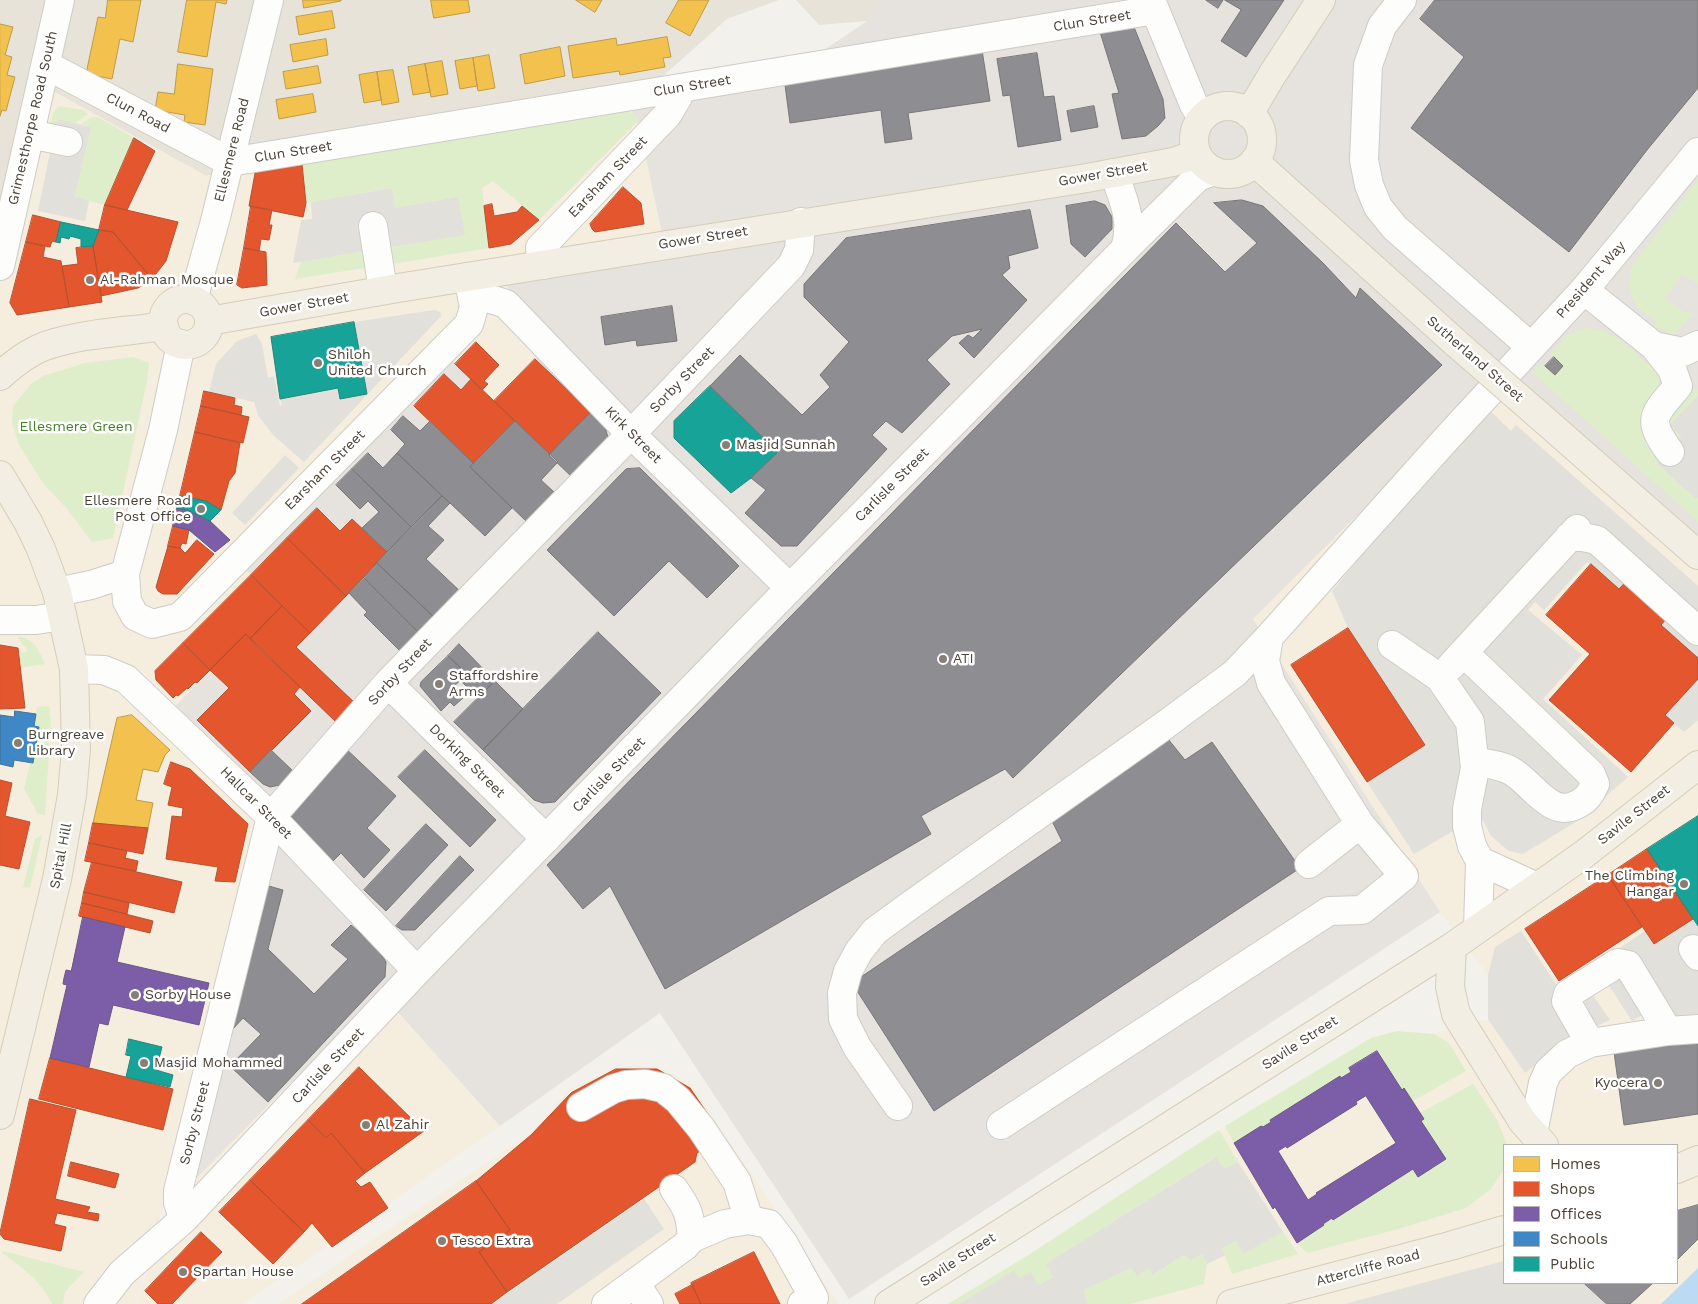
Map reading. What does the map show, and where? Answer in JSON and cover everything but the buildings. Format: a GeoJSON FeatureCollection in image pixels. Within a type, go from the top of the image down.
{"type":"FeatureCollection","features":[{"type":"Feature","properties":{"kind":"main road"},"geometry":{"type":"LineString","coordinates":[[1249,114],[1321,0]]}},
{"type":"Feature","properties":{"kind":"main road"},"geometry":{"type":"LineString","coordinates":[[1220,107],[1235,107],[1249,114],[1258,124],[1262,136],[1260,149],[1254,161],[1246,169],[1236,173],[1225,174],[1206,162],[1194,142],[1195,134],[1202,118],[1210,111],[1220,107]]}},
{"type":"Feature","properties":{"kind":"main road","name":"Sutherland Street"},"geometry":{"type":"LineString","coordinates":[[1254,161],[1457,344],[1698,555]]}},
{"type":"Feature","properties":{"kind":"main road","name":"Gower Street"},"geometry":{"type":"LineString","coordinates":[[210,321],[383,290],[470,285],[542,265],[1172,162],[1206,162]]}},
{"type":"Feature","properties":{"kind":"main road"},"geometry":{"type":"LineString","coordinates":[[0,376],[23,358],[45,346],[95,335],[172,335],[190,344],[197,342],[204,336],[210,321],[205,308],[193,300],[184,299],[170,305],[165,312],[172,335]]}},
{"type":"Feature","properties":{"kind":"main road","name":"Spital Hill"},"geometry":{"type":"LineString","coordinates":[[0,475],[28,522],[41,549],[60,604],[74,669],[76,749],[72,795],[57,879],[0,1116]]}},
{"type":"Feature","properties":{"kind":"main road","name":"Savile Street"},"geometry":{"type":"LineString","coordinates":[[889,1304],[1452,947],[1583,855],[1698,765]]}},
{"type":"Feature","properties":{"kind":"main road"},"geometry":{"type":"LineString","coordinates":[[1452,947],[1450,987],[1456,1014],[1523,1122],[1538,1139]]}},
{"type":"Feature","properties":{"kind":"main road"},"geometry":{"type":"LineString","coordinates":[[1678,1169],[1698,1160]]}},
{"type":"Feature","properties":{"kind":"main road","name":"Attercliffe Road"},"geometry":{"type":"LineString","coordinates":[[1231,1304],[1268,1299],[1503,1230]]}},
{"type":"Feature","properties":{"kind":"street","name":"Grimesthorpe Road South"},"geometry":{"type":"LineString","coordinates":[[0,266],[8,194],[30,134],[60,0]]}},
{"type":"Feature","properties":{"kind":"street","name":"Ellesmere Road"},"geometry":{"type":"LineString","coordinates":[[193,300],[230,162],[269,0]]}},
{"type":"Feature","properties":{"kind":"street"},"geometry":{"type":"LineString","coordinates":[[1402,0],[1382,26],[1368,65],[1364,160],[1369,185],[1378,207],[1395,228],[1531,347]]}},
{"type":"Feature","properties":{"kind":"street","name":"Clun Street"},"geometry":{"type":"LineString","coordinates":[[230,162],[678,88],[1153,5]]}},
{"type":"Feature","properties":{"kind":"street"},"geometry":{"type":"LineString","coordinates":[[1153,5],[1194,105],[1202,118]]}},
{"type":"Feature","properties":{"kind":"street","name":"Clun Road"},"geometry":{"type":"LineString","coordinates":[[46,64],[230,162]]}},
{"type":"Feature","properties":{"kind":"street","name":"Earsham Street"},"geometry":{"type":"LineString","coordinates":[[542,265],[540,248],[668,114],[678,97],[678,88]]}},
{"type":"Feature","properties":{"kind":"street"},"geometry":{"type":"LineString","coordinates":[[30,134],[68,142]]}},
{"type":"Feature","properties":{"kind":"street","name":"President Way"},"geometry":{"type":"LineString","coordinates":[[898,1106],[857,1047],[842,1019],[842,994],[848,971],[859,951],[875,931],[1236,673],[1478,404],[1584,290],[1698,152]]}},
{"type":"Feature","properties":{"kind":"street","name":"Carlisle Street"},"geometry":{"type":"LineString","coordinates":[[98,1304],[122,1273],[184,1219],[418,971],[790,588],[1124,249],[1198,177],[1206,162]]}},
{"type":"Feature","properties":{"kind":"street"},"geometry":{"type":"LineString","coordinates":[[1114,173],[1128,213],[1128,238],[1124,249]]}},
{"type":"Feature","properties":{"kind":"street","name":"Sorby Street"},"geometry":{"type":"LineString","coordinates":[[184,1219],[178,1203],[178,1191],[272,817],[388,683],[631,434],[791,266],[799,250],[801,222]]}},
{"type":"Feature","properties":{"kind":"street"},"geometry":{"type":"LineString","coordinates":[[374,226],[383,290]]}},
{"type":"Feature","properties":{"kind":"street","name":"Earsham Street"},"geometry":{"type":"LineString","coordinates":[[125,574],[127,601],[135,616],[152,624],[180,617],[469,324],[474,307],[470,285]]}},
{"type":"Feature","properties":{"kind":"street","name":"Kirk Street"},"geometry":{"type":"LineString","coordinates":[[470,285],[506,304],[631,434],[790,588]]}},
{"type":"Feature","properties":{"kind":"street"},"geometry":{"type":"LineString","coordinates":[[1584,290],[1654,346],[1672,369],[1678,386],[1655,414],[1658,436],[1670,452]]}},
{"type":"Feature","properties":{"kind":"street"},"geometry":{"type":"LineString","coordinates":[[0,620],[36,620],[91,585],[125,574],[135,540],[146,488],[163,430],[172,335]]}},
{"type":"Feature","properties":{"kind":"street"},"geometry":{"type":"LineString","coordinates":[[1654,346],[1684,352],[1698,345]]}},
{"type":"Feature","properties":{"kind":"street"},"geometry":{"type":"LineString","coordinates":[[1440,678],[1573,533],[1597,540],[1698,632]]}},
{"type":"Feature","properties":{"kind":"street"},"geometry":{"type":"LineString","coordinates":[[1001,1125],[1329,911],[1362,910],[1404,876],[1360,824],[1272,683],[1265,662],[1269,637]]}},
{"type":"Feature","properties":{"kind":"street"},"geometry":{"type":"LineString","coordinates":[[1392,645],[1440,678],[1470,722],[1476,762],[1467,809],[1467,826],[1472,846],[1480,861],[1478,928]]}},
{"type":"Feature","properties":{"kind":"street"},"geometry":{"type":"LineString","coordinates":[[1464,653],[1592,774],[1595,784],[1590,795],[1581,803],[1566,809],[1553,806],[1513,772],[1495,765],[1476,762]]}},
{"type":"Feature","properties":{"kind":"street","name":"Hallcar Street"},"geometry":{"type":"LineString","coordinates":[[74,669],[104,670],[126,679],[272,817],[418,971]]}},
{"type":"Feature","properties":{"kind":"street","name":"Dorking Street"},"geometry":{"type":"LineString","coordinates":[[388,683],[546,839]]}},
{"type":"Feature","properties":{"kind":"street"},"geometry":{"type":"LineString","coordinates":[[1309,864],[1360,824]]}},
{"type":"Feature","properties":{"kind":"street"},"geometry":{"type":"LineString","coordinates":[[1480,861],[1537,887]]}},
{"type":"Feature","properties":{"kind":"street"},"geometry":{"type":"LineString","coordinates":[[1590,1044],[1566,1001],[1568,994],[1618,962],[1628,965],[1668,1031]]}},
{"type":"Feature","properties":{"kind":"street"},"geometry":{"type":"LineString","coordinates":[[1538,1139],[1543,1082],[1548,1072],[1567,1054],[1590,1044],[1698,1028]]}},
{"type":"Feature","properties":{"kind":"street"},"geometry":{"type":"LineString","coordinates":[[581,1107],[613,1089],[645,1084],[662,1088],[678,1100],[701,1128],[737,1182],[749,1220]]}},
{"type":"Feature","properties":{"kind":"street"},"geometry":{"type":"LineString","coordinates":[[674,1189],[688,1208],[692,1238]]}},
{"type":"Feature","properties":{"kind":"street"},"geometry":{"type":"LineString","coordinates":[[606,1304],[642,1294],[692,1238],[725,1224],[749,1220],[769,1224],[784,1244],[814,1298],[802,1304]]}},
{"type":"Feature","properties":{"kind":"shaded area"},"geometry":{"type":"Polygon","coordinates":[[[0,0],[779,0],[727,19],[634,102],[206,176],[51,90],[0,209],[0,0]]]}},
{"type":"Feature","properties":{"kind":"shaded area"},"geometry":{"type":"Polygon","coordinates":[[[796,0],[879,0],[867,21],[819,25],[796,0]]]}},
{"type":"Feature","properties":{"kind":"shaded area"},"geometry":{"type":"Polygon","coordinates":[[[879,0],[1698,0],[1698,538],[1498,374],[1253,619],[1440,912],[849,1299],[660,1013],[500,1126],[380,992],[166,1209],[271,817],[166,716],[210,670],[250,639],[284,608],[237,559],[443,351],[494,401],[535,359],[551,346],[499,276],[665,247],[638,121],[632,113],[634,102],[784,77],[867,21],[879,0]]]}},
{"type":"Feature","properties":{"kind":"shaded area"},"geometry":{"type":"Polygon","coordinates":[[[51,90],[206,176],[634,102],[632,112],[638,121],[665,247],[535,359],[494,401],[443,351],[251,575],[284,608],[271,817],[136,1304],[0,1304],[0,209],[51,90]]]}},
{"type":"Feature","properties":{"kind":"shaded area"},"geometry":{"type":"Polygon","coordinates":[[[57,119],[91,127],[75,197],[89,201],[85,221],[38,211],[57,119]]]}},
{"type":"Feature","properties":{"kind":"shaded area"},"geometry":{"type":"Polygon","coordinates":[[[392,188],[395,208],[458,197],[465,235],[293,263],[301,220],[312,219],[311,202],[392,188]]]}},
{"type":"Feature","properties":{"kind":"shaded area"},"geometry":{"type":"Polygon","coordinates":[[[434,310],[440,312],[441,316],[304,462],[273,435],[258,415],[254,402],[209,392],[216,364],[237,341],[256,334],[262,344],[268,378],[274,376],[280,406],[282,405],[280,399],[338,388],[340,399],[367,394],[354,322],[434,310]]]}},
{"type":"Feature","properties":{"kind":"shaded area"},"geometry":{"type":"Polygon","coordinates":[[[1498,374],[1698,538],[1698,1268],[1661,1304],[948,1304],[1030,1254],[1225,1126],[1371,1038],[1397,1031],[1434,1034],[1488,1019],[1488,975],[1440,912],[1253,619],[1498,374]]]}},
{"type":"Feature","properties":{"kind":"shaded area"},"geometry":{"type":"Polygon","coordinates":[[[1698,396],[1698,497],[1696,499],[1658,464],[1682,437],[1670,425],[1698,396]]]}},
{"type":"Feature","properties":{"kind":"shaded area"},"geometry":{"type":"Polygon","coordinates":[[[1487,408],[1511,431],[1516,425],[1698,586],[1698,658],[1661,625],[1672,613],[1630,576],[1619,589],[1587,562],[1544,610],[1535,602],[1528,610],[1582,655],[1543,699],[1628,777],[1576,822],[1523,854],[1509,851],[1491,836],[1480,815],[1414,854],[1367,782],[1424,745],[1348,628],[1332,591],[1487,408]]]}},
{"type":"Feature","properties":{"kind":"shaded area"},"geometry":{"type":"Polygon","coordinates":[[[285,455],[299,468],[245,525],[232,513],[285,455]]]}},
{"type":"Feature","properties":{"kind":"shaded area"},"geometry":{"type":"Polygon","coordinates":[[[1698,679],[1698,720],[1684,732],[1665,715],[1698,679]]]}},
{"type":"Feature","properties":{"kind":"shaded area"},"geometry":{"type":"Polygon","coordinates":[[[1693,919],[1698,926],[1698,1018],[1658,1023],[1644,1014],[1632,1021],[1608,984],[1592,994],[1610,1020],[1569,1038],[1525,1073],[1488,1019],[1488,975],[1495,947],[1521,931],[1559,989],[1645,931],[1654,944],[1693,919]]]}},
{"type":"Feature","properties":{"kind":"shaded area"},"geometry":{"type":"Polygon","coordinates":[[[380,992],[500,1126],[243,1304],[137,1304],[166,1209],[380,992]]]}},
{"type":"Feature","properties":{"kind":"shaded area"},"geometry":{"type":"Polygon","coordinates":[[[657,1066],[691,1085],[839,1304],[278,1304],[531,1133],[569,1090],[615,1067],[657,1066]]]}},
{"type":"Feature","properties":{"kind":"shaded area"},"geometry":{"type":"Polygon","coordinates":[[[1216,1157],[1224,1169],[1238,1162],[1283,1232],[1243,1254],[1236,1241],[1222,1248],[1225,1255],[1207,1264],[1202,1254],[1191,1260],[1184,1255],[1153,1275],[1149,1268],[1137,1276],[1132,1268],[1084,1290],[1087,1304],[959,1304],[1014,1270],[1019,1278],[1031,1272],[1038,1285],[1053,1277],[1046,1264],[1216,1157]]]}},
{"type":"Feature","properties":{"kind":"shaded area"},"geometry":{"type":"Polygon","coordinates":[[[644,1199],[664,1229],[557,1304],[493,1304],[644,1199]]]}},
{"type":"Feature","properties":{"kind":"shaded area"},"geometry":{"type":"Polygon","coordinates":[[[1503,1261],[1503,1284],[1585,1284],[1607,1304],[1345,1304],[1503,1261]]]}},
{"type":"Feature","properties":{"kind":"green space"},"geometry":{"type":"Polygon","coordinates":[[[59,106],[83,110],[88,114],[75,123],[58,120],[56,127],[50,124],[54,111],[59,106]]]}},
{"type":"Feature","properties":{"kind":"green space"},"geometry":{"type":"Polygon","coordinates":[[[622,109],[632,113],[638,121],[539,220],[493,181],[482,188],[489,248],[387,265],[395,208],[391,188],[306,203],[302,164],[622,109]]]}},
{"type":"Feature","properties":{"kind":"green space"},"geometry":{"type":"Polygon","coordinates":[[[92,117],[98,117],[134,138],[105,205],[75,198],[91,127],[81,124],[92,117]]]}},
{"type":"Feature","properties":{"kind":"green space"},"geometry":{"type":"Polygon","coordinates":[[[1698,180],[1698,284],[1682,274],[1665,299],[1685,312],[1694,313],[1674,335],[1654,327],[1657,322],[1637,305],[1631,293],[1630,277],[1632,266],[1698,180]]]}},
{"type":"Feature","properties":{"kind":"green space"},"geometry":{"type":"Polygon","coordinates":[[[369,251],[371,267],[295,279],[301,261],[369,251]]]}},
{"type":"Feature","properties":{"kind":"green space"},"geometry":{"type":"Polygon","coordinates":[[[1584,328],[1602,330],[1622,341],[1648,364],[1651,361],[1656,368],[1659,375],[1658,392],[1665,455],[1658,464],[1696,499],[1698,497],[1698,522],[1532,372],[1542,363],[1555,374],[1563,366],[1550,354],[1567,335],[1584,328]]]}},
{"type":"Feature","properties":{"kind":"green space","name":"Ellesmere Green"},"geometry":{"type":"Polygon","coordinates":[[[133,357],[149,363],[147,381],[113,538],[92,542],[68,510],[43,483],[19,445],[12,423],[13,406],[31,384],[43,376],[85,363],[133,357]]]}},
{"type":"Feature","properties":{"kind":"green space"},"geometry":{"type":"Polygon","coordinates":[[[1695,388],[1698,389],[1698,396],[1670,425],[1682,437],[1674,437],[1666,419],[1688,393],[1695,388]]]}},
{"type":"Feature","properties":{"kind":"green space"},"geometry":{"type":"Polygon","coordinates":[[[17,636],[23,637],[36,646],[45,664],[20,668],[18,655],[27,651],[27,647],[23,645],[17,636]]]}},
{"type":"Feature","properties":{"kind":"green space"},"geometry":{"type":"Polygon","coordinates":[[[49,706],[51,721],[45,815],[38,814],[24,789],[30,763],[33,763],[39,727],[34,726],[37,707],[49,706]]]}},
{"type":"Feature","properties":{"kind":"green space"},"geometry":{"type":"Polygon","coordinates":[[[42,835],[30,888],[23,887],[35,839],[42,835]]]}},
{"type":"Feature","properties":{"kind":"green space"},"geometry":{"type":"Polygon","coordinates":[[[1397,1031],[1434,1034],[1449,1043],[1466,1071],[1413,1101],[1404,1088],[1402,1090],[1377,1051],[1349,1068],[1351,1072],[1341,1078],[1340,1076],[1270,1120],[1271,1122],[1234,1143],[1225,1126],[1371,1038],[1397,1031]]]}},
{"type":"Feature","properties":{"kind":"green space"},"geometry":{"type":"Polygon","coordinates":[[[1473,1084],[1497,1120],[1506,1142],[1506,1144],[1503,1144],[1503,1170],[1490,1190],[1466,1208],[1402,1228],[1307,1253],[1297,1243],[1323,1224],[1332,1218],[1333,1220],[1413,1169],[1418,1177],[1446,1160],[1421,1121],[1424,1119],[1420,1113],[1473,1084]]]}},
{"type":"Feature","properties":{"kind":"green space"},"geometry":{"type":"Polygon","coordinates":[[[1219,1130],[1238,1162],[1224,1169],[1215,1157],[1047,1264],[1054,1276],[1038,1285],[1031,1273],[1019,1279],[1014,1270],[959,1304],[948,1304],[1030,1254],[1219,1130]]]}},
{"type":"Feature","properties":{"kind":"green space"},"geometry":{"type":"Polygon","coordinates":[[[1283,1232],[1298,1254],[1232,1274],[1222,1248],[1236,1241],[1243,1254],[1283,1232]]]}},
{"type":"Feature","properties":{"kind":"green space"},"geometry":{"type":"Polygon","coordinates":[[[3,1251],[84,1272],[65,1292],[63,1304],[52,1304],[37,1282],[2,1253],[3,1251]]]}},
{"type":"Feature","properties":{"kind":"green space"},"geometry":{"type":"Polygon","coordinates":[[[1202,1254],[1207,1264],[1204,1284],[1131,1304],[1087,1304],[1084,1290],[1132,1268],[1149,1268],[1154,1275],[1184,1255],[1202,1254]]]}},
{"type":"Feature","properties":{"kind":"water"},"geometry":{"type":"Polygon","coordinates":[[[1698,1268],[1698,1304],[1661,1304],[1698,1268]]]}},
{"type":"Feature","properties":{"kind":"place","name":"Al-Rahman Mosque"},"geometry":{"type":"Point","coordinates":[90,280]}},
{"type":"Feature","properties":{"kind":"place","name":"Shiloh United Church"},"geometry":{"type":"Point","coordinates":[318,363]}},
{"type":"Feature","properties":{"kind":"place","name":"Masjid Sunnah"},"geometry":{"type":"Point","coordinates":[726,445]}},
{"type":"Feature","properties":{"kind":"place","name":"Ellesmere Road Post Office"},"geometry":{"type":"Point","coordinates":[201,509]}},
{"type":"Feature","properties":{"kind":"place","name":"ATI"},"geometry":{"type":"Point","coordinates":[943,659]}},
{"type":"Feature","properties":{"kind":"place","name":"Staffordshire Arms"},"geometry":{"type":"Point","coordinates":[439,684]}},
{"type":"Feature","properties":{"kind":"place","name":"Burngreave Library"},"geometry":{"type":"Point","coordinates":[18,743]}},
{"type":"Feature","properties":{"kind":"place","name":"The Climbing Hangar"},"geometry":{"type":"Point","coordinates":[1684,884]}},
{"type":"Feature","properties":{"kind":"place","name":"Sorby House"},"geometry":{"type":"Point","coordinates":[135,995]}},
{"type":"Feature","properties":{"kind":"place","name":"Masjid Mohammed"},"geometry":{"type":"Point","coordinates":[144,1063]}},
{"type":"Feature","properties":{"kind":"place","name":"Kyocera"},"geometry":{"type":"Point","coordinates":[1658,1083]}},
{"type":"Feature","properties":{"kind":"place","name":"Al Zahir"},"geometry":{"type":"Point","coordinates":[366,1125]}},
{"type":"Feature","properties":{"kind":"place","name":"Tesco Extra"},"geometry":{"type":"Point","coordinates":[442,1241]}},
{"type":"Feature","properties":{"kind":"place","name":"Spartan House"},"geometry":{"type":"Point","coordinates":[183,1272]}}]}
